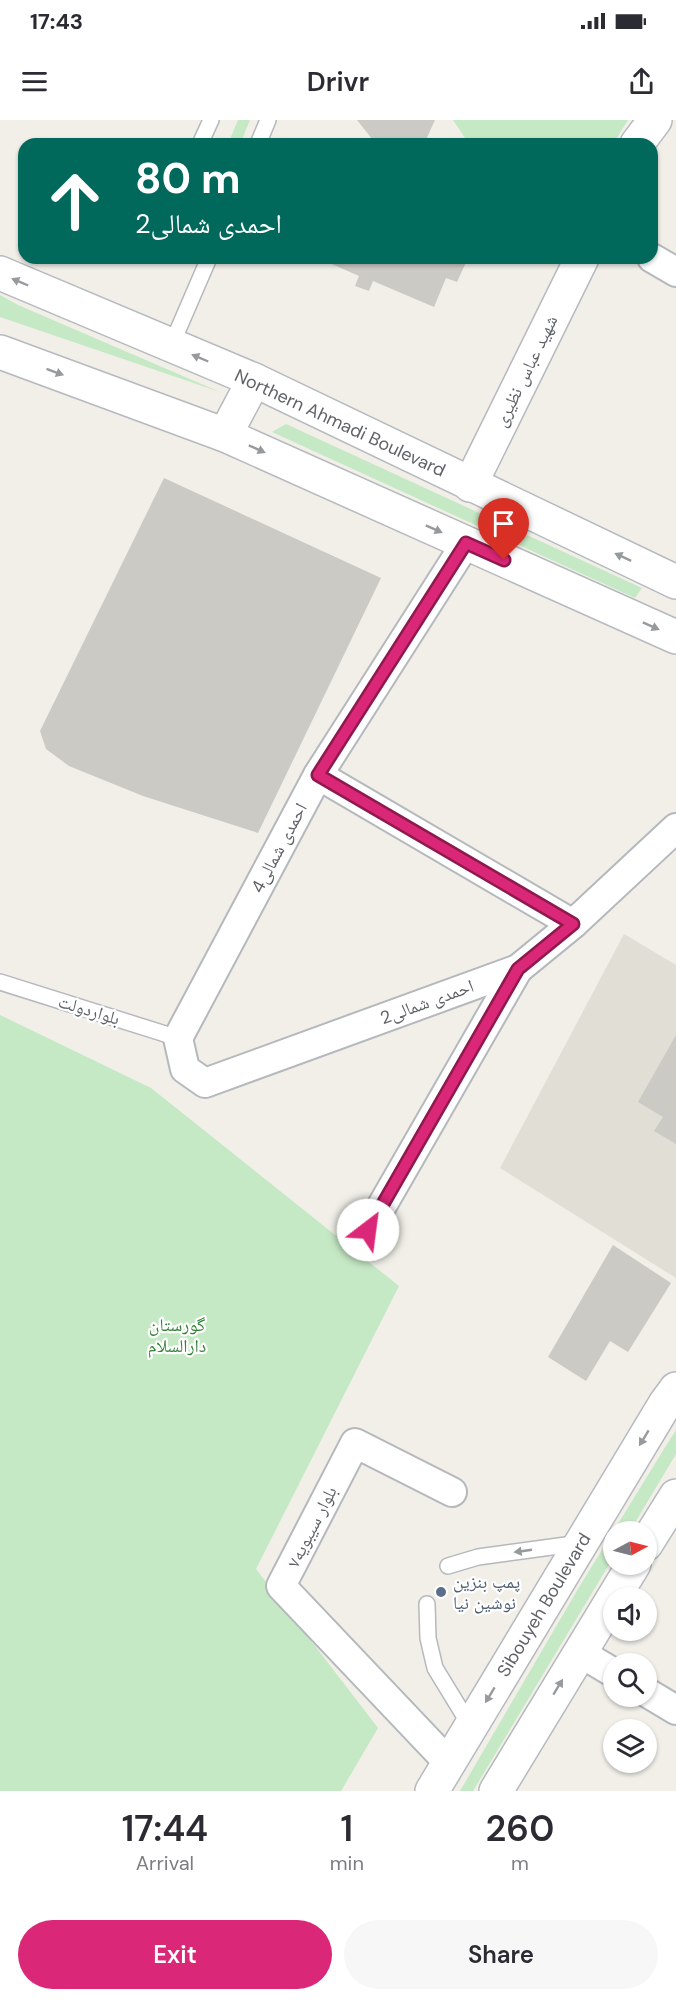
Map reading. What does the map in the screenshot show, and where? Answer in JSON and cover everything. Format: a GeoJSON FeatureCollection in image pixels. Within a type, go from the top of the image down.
{"type":"FeatureCollection","features":[{"type":"Feature","properties":{"kind":"main road"},"geometry":{"type":"LineString","coordinates":[[642,138],[655,120]]}},
{"type":"Feature","properties":{"kind":"main road","name":"شهید عباس نظیری"},"geometry":{"type":"LineString","coordinates":[[470,485],[579,264]]}},
{"type":"Feature","properties":{"kind":"main road","name":"Northern Ahmadi Boulevard"},"geometry":{"type":"LineString","coordinates":[[0,273],[254,380],[676,582]]}},
{"type":"Feature","properties":{"kind":"main road"},"geometry":{"type":"LineString","coordinates":[[0,352],[225,435],[676,637]]}},
{"type":"Feature","properties":{"kind":"main road"},"geometry":{"type":"LineString","coordinates":[[225,435],[254,380]]}},
{"type":"Feature","properties":{"kind":"main road","name":"Sibouyeh Boulevard"},"geometry":{"type":"LineString","coordinates":[[432,1791],[676,1389]]}},
{"type":"Feature","properties":{"kind":"main road"},"geometry":{"type":"LineString","coordinates":[[657,1526],[676,1496]]}},
{"type":"Feature","properties":{"kind":"main road"},"geometry":{"type":"LineString","coordinates":[[496,1791],[627,1575]]}},
{"type":"Feature","properties":{"kind":"street"},"geometry":{"type":"LineString","coordinates":[[658,262],[676,272]]}},
{"type":"Feature","properties":{"kind":"street","name":"4احمدی شمالی"},"geometry":{"type":"LineString","coordinates":[[178,1038],[318,775],[466,543]]}},
{"type":"Feature","properties":{"kind":"street"},"geometry":{"type":"LineString","coordinates":[[318,775],[573,924]]}},
{"type":"Feature","properties":{"kind":"street","name":"2احمدی شمالی"},"geometry":{"type":"LineString","coordinates":[[178,1038],[185,1069],[205,1083],[518,969],[573,924],[676,828]]}},
{"type":"Feature","properties":{"kind":"street"},"geometry":{"type":"LineString","coordinates":[[368,1230],[518,969]]}},
{"type":"Feature","properties":{"kind":"street","name":"بلوار سیبویه۷"},"geometry":{"type":"LineString","coordinates":[[449,1763],[281,1586],[355,1443],[452,1492]]}},
{"type":"Feature","properties":{"kind":"street"},"geometry":{"type":"LineString","coordinates":[[579,1652],[603,1666]]}},
{"type":"Feature","properties":{"kind":"street"},"geometry":{"type":"LineString","coordinates":[[657,1699],[676,1710]]}},
{"type":"Feature","properties":{"kind":"lane"},"geometry":{"type":"LineString","coordinates":[[203,138],[211,120]]}},
{"type":"Feature","properties":{"kind":"lane"},"geometry":{"type":"LineString","coordinates":[[260,138],[268,120]]}},
{"type":"Feature","properties":{"kind":"lane"},"geometry":{"type":"LineString","coordinates":[[201,264],[201,275]]}},
{"type":"Feature","properties":{"kind":"lane"},"geometry":{"type":"LineString","coordinates":[[171,346],[206,264]]}},
{"type":"Feature","properties":{"kind":"lane","name":"بلواردولت"},"geometry":{"type":"LineString","coordinates":[[0,982],[178,1038]]}},
{"type":"Feature","properties":{"kind":"lane"},"geometry":{"type":"LineString","coordinates":[[448,1566],[478,1557],[581,1543]]}},
{"type":"Feature","properties":{"kind":"lane"},"geometry":{"type":"LineString","coordinates":[[427,1604],[428,1638],[435,1668],[471,1727]]}},
{"type":"Feature","properties":{"kind":"shaded area"},"geometry":{"type":"Polygon","coordinates":[[[624,934],[676,965],[676,1278],[500,1168],[624,934]]]}},
{"type":"Feature","properties":{"kind":"green space"},"geometry":{"type":"Polygon","coordinates":[[[238,120],[250,120],[242,138],[230,138],[238,120]]]}},
{"type":"Feature","properties":{"kind":"green space"},"geometry":{"type":"Polygon","coordinates":[[[453,120],[628,120],[617,138],[465,138],[453,120]]]}},
{"type":"Feature","properties":{"kind":"green space"},"geometry":{"type":"Polygon","coordinates":[[[0,295],[18,305],[220,392],[0,317],[0,295]]]}},
{"type":"Feature","properties":{"kind":"green space"},"geometry":{"type":"Polygon","coordinates":[[[286,424],[642,588],[635,598],[272,432],[286,424]]]}},
{"type":"Feature","properties":{"kind":"green space","name":"گورستان دارالسلام"},"geometry":{"type":"Polygon","coordinates":[[[0,1015],[151,1088],[399,1286],[256,1569],[378,1728],[341,1791],[0,1791],[0,1015]]]}},
{"type":"Feature","properties":{"kind":"green space"},"geometry":{"type":"Polygon","coordinates":[[[676,1430],[676,1454],[636,1521],[620,1521],[676,1430]]]}},
{"type":"Feature","properties":{"kind":"green space"},"geometry":{"type":"Polygon","coordinates":[[[603,1548],[603,1575],[473,1791],[460,1791],[603,1548]]]}},
{"type":"Feature","properties":{"kind":"building"},"geometry":{"type":"Polygon","coordinates":[[[357,120],[435,120],[427,138],[371,138],[357,120]]]}},
{"type":"Feature","properties":{"kind":"building"},"geometry":{"type":"Polygon","coordinates":[[[332,264],[465,264],[457,282],[446,278],[434,307],[373,281],[369,291],[355,286],[359,276],[332,264]]]}},
{"type":"Feature","properties":{"kind":"building"},"geometry":{"type":"Polygon","coordinates":[[[164,478],[381,578],[258,833],[143,796],[69,766],[46,749],[40,731],[164,478]]]}},
{"type":"Feature","properties":{"kind":"building"},"geometry":{"type":"Polygon","coordinates":[[[676,1035],[676,1144],[654,1131],[663,1117],[638,1102],[676,1035]]]}},
{"type":"Feature","properties":{"kind":"building"},"geometry":{"type":"Polygon","coordinates":[[[613,1245],[671,1283],[628,1352],[610,1341],[586,1381],[548,1357],[613,1245]]]}},
{"type":"Feature","properties":{"kind":"place","name":"پمپ بنزین نوشین نیا"},"geometry":{"type":"Point","coordinates":[441,1592]}},
{"type":"Feature","properties":{"kind":"route"},"geometry":{"type":"LineString","coordinates":[[368,1230],[518,969],[573,924],[318,775],[466,543],[504,560]]}}]}
